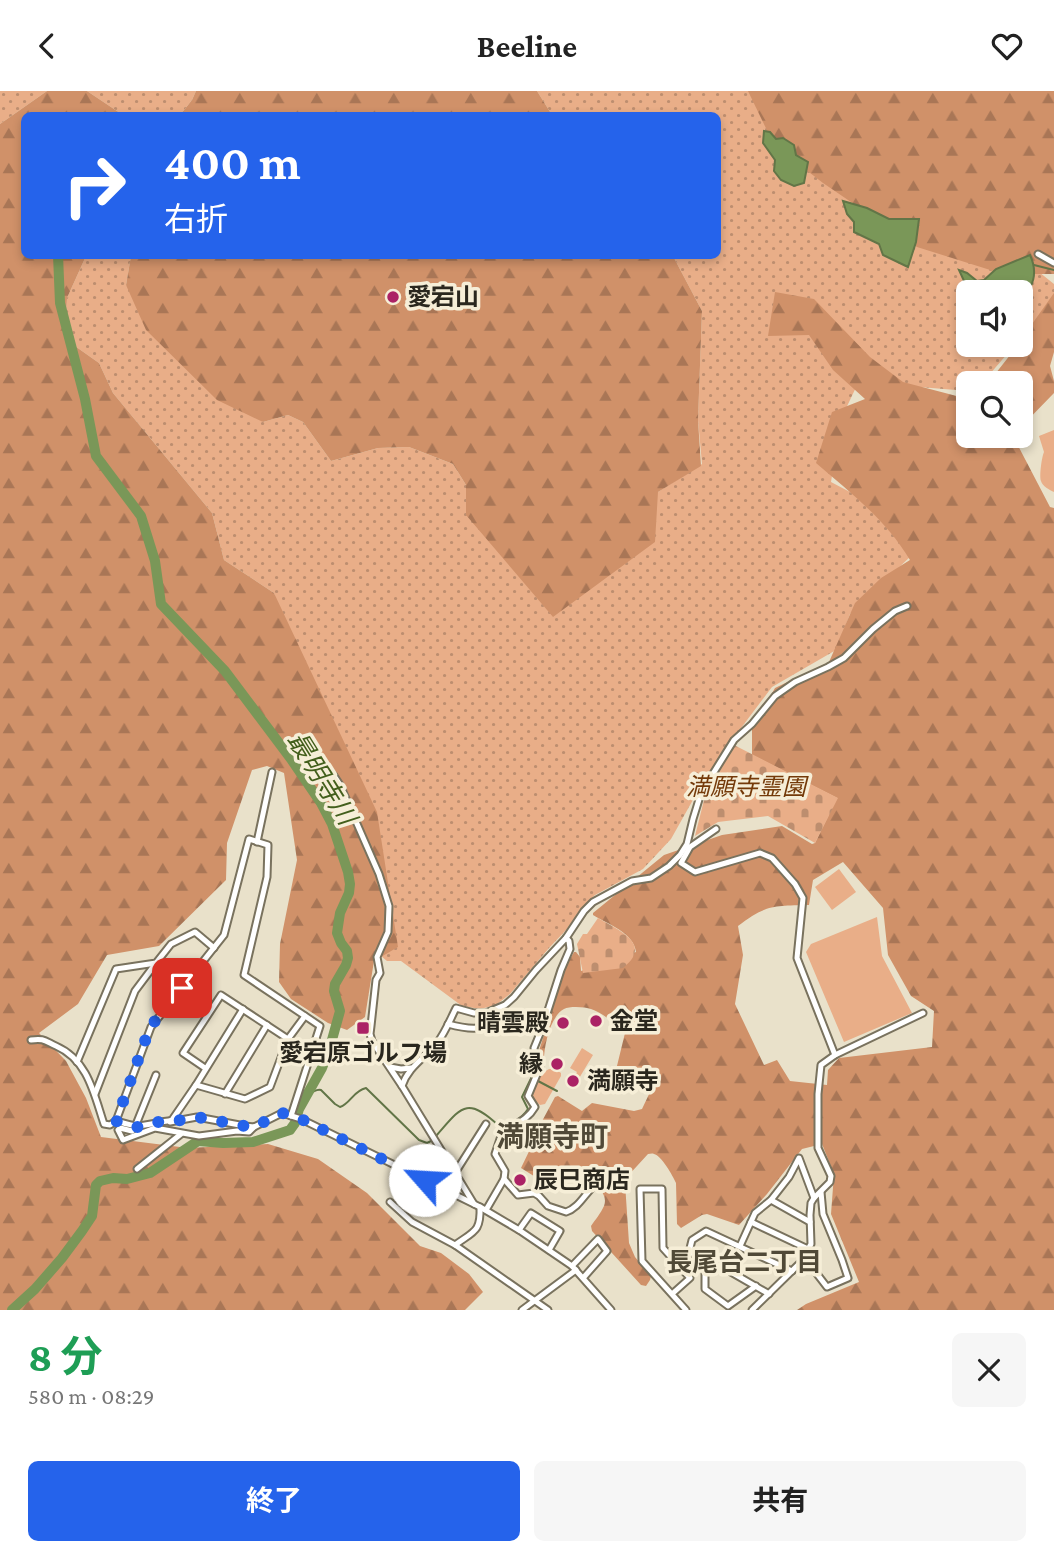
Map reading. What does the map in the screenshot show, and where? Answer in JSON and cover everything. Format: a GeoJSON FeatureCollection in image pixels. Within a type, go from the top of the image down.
{"type":"FeatureCollection","features":[{"type":"Feature","properties":{"kind":"street"},"geometry":{"type":"LineString","coordinates":[[1038,254],[1054,263]]}},
{"type":"Feature","properties":{"kind":"street"},"geometry":{"type":"LineString","coordinates":[[402,1086],[411,1068],[438,1041],[456,1008],[485,1013],[505,1005],[566,938],[593,902],[632,881],[659,874],[680,855],[687,844],[701,793],[734,740],[775,696],[795,681],[844,658],[873,629],[895,611],[907,606]]}},
{"type":"Feature","properties":{"kind":"street"},"geometry":{"type":"LineString","coordinates":[[311,754],[340,785],[379,874],[389,907],[388,932],[377,957],[380,972],[376,980],[370,1034],[372,1041],[474,1204]]}},
{"type":"Feature","properties":{"kind":"street"},"geometry":{"type":"LineString","coordinates":[[257,842],[272,772]]}},
{"type":"Feature","properties":{"kind":"street"},"geometry":{"type":"LineString","coordinates":[[716,829],[690,847],[681,863],[695,872],[760,853],[772,858],[795,884],[803,898],[797,958],[835,1055]]}},
{"type":"Feature","properties":{"kind":"street"},"geometry":{"type":"LineString","coordinates":[[30,1039],[43,1038],[66,1050],[83,1067],[104,1124],[110,1125],[116,1121],[150,1027],[224,935],[249,839],[268,845],[267,877],[244,975],[320,1026],[291,1117]]}},
{"type":"Feature","properties":{"kind":"street"},"geometry":{"type":"LineString","coordinates":[[94,1094],[135,991],[171,944],[195,932],[214,948]]}},
{"type":"Feature","properties":{"kind":"street"},"geometry":{"type":"LineString","coordinates":[[455,1245],[481,1223],[483,1209],[503,1179],[504,1167],[495,1151],[502,1132],[523,1121],[535,1107],[528,1096],[540,1067],[534,1048],[570,949],[566,938]]}},
{"type":"Feature","properties":{"kind":"street"},"geometry":{"type":"LineString","coordinates":[[77,1062],[116,969],[156,963]]}},
{"type":"Feature","properties":{"kind":"street"},"geometry":{"type":"LineString","coordinates":[[205,1068],[183,1053],[221,995],[288,1039]]}},
{"type":"Feature","properties":{"kind":"street"},"geometry":{"type":"LineString","coordinates":[[170,1122],[243,1009]]}},
{"type":"Feature","properties":{"kind":"street"},"geometry":{"type":"LineString","coordinates":[[752,1310],[801,1262],[811,1244],[811,1203],[830,1182],[831,1176],[818,1147],[821,1065],[835,1055],[923,1013]]}},
{"type":"Feature","properties":{"kind":"street"},"geometry":{"type":"LineString","coordinates":[[196,1085],[245,1100],[270,1087],[288,1039],[305,1016]]}},
{"type":"Feature","properties":{"kind":"street"},"geometry":{"type":"LineString","coordinates":[[448,1024],[485,1028],[499,1022]]}},
{"type":"Feature","properties":{"kind":"street"},"geometry":{"type":"LineString","coordinates":[[225,1094],[267,1025]]}},
{"type":"Feature","properties":{"kind":"street"},"geometry":{"type":"LineString","coordinates":[[389,1067],[411,1068]]}},
{"type":"Feature","properties":{"kind":"street"},"geometry":{"type":"LineString","coordinates":[[156,1075],[136,1127],[132,1131],[120,1128],[118,1130],[123,1140],[155,1128],[199,1136],[249,1132],[282,1113],[301,1119],[474,1204],[519,1230],[574,1268],[611,1310]]}},
{"type":"Feature","properties":{"kind":"street"},"geometry":{"type":"LineString","coordinates":[[116,1121],[142,1127],[197,1117],[254,1127]]}},
{"type":"Feature","properties":{"kind":"street"},"geometry":{"type":"LineString","coordinates":[[455,1173],[486,1124]]}},
{"type":"Feature","properties":{"kind":"street"},"geometry":{"type":"LineString","coordinates":[[137,1169],[181,1133]]}},
{"type":"Feature","properties":{"kind":"street"},"geometry":{"type":"LineString","coordinates":[[740,1246],[755,1213],[771,1200],[789,1177],[799,1158],[814,1198]]}},
{"type":"Feature","properties":{"kind":"street"},"geometry":{"type":"LineString","coordinates":[[503,1179],[518,1195],[534,1193],[548,1206],[566,1212],[574,1209],[596,1184]]}},
{"type":"Feature","properties":{"kind":"street"},"geometry":{"type":"LineString","coordinates":[[672,1294],[690,1278],[663,1248],[662,1189],[640,1189],[642,1261],[686,1310]]}},
{"type":"Feature","properties":{"kind":"street"},"geometry":{"type":"LineString","coordinates":[[804,1257],[827,1287],[848,1278],[823,1214],[821,1192]]}},
{"type":"Feature","properties":{"kind":"street"},"geometry":{"type":"LineString","coordinates":[[771,1200],[810,1222]]}},
{"type":"Feature","properties":{"kind":"street"},"geometry":{"type":"LineString","coordinates":[[390,1202],[412,1222],[455,1245],[548,1310]]}},
{"type":"Feature","properties":{"kind":"street"},"geometry":{"type":"LineString","coordinates":[[519,1230],[531,1213],[560,1231],[549,1250]]}},
{"type":"Feature","properties":{"kind":"street"},"geometry":{"type":"LineString","coordinates":[[751,1222],[808,1249]]}},
{"type":"Feature","properties":{"kind":"street"},"geometry":{"type":"LineString","coordinates":[[769,1294],[731,1272],[695,1257],[690,1248],[692,1240],[705,1231],[792,1271]]}},
{"type":"Feature","properties":{"kind":"street"},"geometry":{"type":"LineString","coordinates":[[522,1310],[574,1268],[598,1240],[607,1251],[584,1277]]}},
{"type":"Feature","properties":{"kind":"street"},"geometry":{"type":"LineString","coordinates":[[705,1261],[705,1289],[729,1306],[756,1286]]}},
{"type":"Feature","properties":{"kind":"green space"},"geometry":{"type":"Polygon","coordinates":[[[0,91],[47,91],[0,124],[0,91]]]}},
{"type":"Feature","properties":{"kind":"green space"},"geometry":{"type":"Polygon","coordinates":[[[47,91],[87,91],[118,112],[21,112],[21,259],[85,259],[67,298],[65,339],[99,363],[113,393],[212,513],[224,560],[274,593],[377,812],[398,947],[374,961],[365,1017],[347,1030],[328,1023],[291,999],[279,982],[280,944],[297,860],[284,773],[267,766],[252,770],[227,843],[226,880],[159,946],[107,955],[78,1004],[39,1033],[66,1061],[86,1098],[101,1137],[188,1148],[268,1144],[318,1159],[367,1193],[420,1246],[441,1253],[469,1274],[483,1292],[465,1310],[0,1310],[0,124],[47,91]]]}},
{"type":"Feature","properties":{"kind":"green space"},"geometry":{"type":"Polygon","coordinates":[[[87,91],[196,91],[182,112],[118,112],[87,91]]]}},
{"type":"Feature","properties":{"kind":"green space"},"geometry":{"type":"Polygon","coordinates":[[[196,91],[537,91],[550,112],[182,112],[196,91]]]}},
{"type":"Feature","properties":{"kind":"green space"},"geometry":{"type":"Polygon","coordinates":[[[537,91],[760,91],[1039,272],[1054,284],[1054,297],[1033,325],[1033,280],[956,280],[956,357],[1005,357],[992,371],[956,371],[956,390],[907,386],[868,362],[841,419],[831,482],[886,511],[912,555],[850,614],[836,650],[772,687],[735,736],[694,798],[671,839],[643,869],[595,895],[510,994],[496,1005],[480,1009],[462,1006],[401,961],[387,961],[381,956],[274,593],[224,560],[212,513],[113,393],[99,363],[65,339],[67,298],[85,259],[130,259],[126,285],[263,422],[288,415],[303,422],[331,461],[378,448],[409,447],[453,464],[466,485],[466,515],[658,492],[702,464],[698,420],[702,311],[675,259],[721,259],[721,112],[550,112],[537,91]]]}},
{"type":"Feature","properties":{"kind":"green space"},"geometry":{"type":"Polygon","coordinates":[[[748,91],[1054,91],[1054,274],[1003,274],[917,247],[823,183],[774,145],[748,91]]]}},
{"type":"Feature","properties":{"kind":"green space"},"geometry":{"type":"Polygon","coordinates":[[[130,259],[675,259],[702,311],[698,420],[701,466],[658,492],[655,542],[553,617],[466,515],[466,485],[453,464],[409,447],[378,448],[331,461],[303,422],[288,415],[263,422],[217,400],[146,330],[126,285],[130,259]]]}},
{"type":"Feature","properties":{"kind":"green space"},"geometry":{"type":"Polygon","coordinates":[[[775,292],[814,299],[870,357],[903,382],[956,396],[956,448],[1019,448],[1050,507],[1054,508],[1054,1310],[797,1310],[859,1282],[831,1214],[834,1174],[822,1144],[802,1149],[739,1225],[707,1214],[681,1228],[677,1224],[676,1183],[660,1158],[648,1154],[626,1178],[625,1183],[629,1243],[635,1257],[651,1276],[646,1286],[641,1285],[592,1231],[591,1226],[603,1209],[605,1200],[596,1185],[576,1171],[545,1183],[521,1168],[533,1138],[555,1097],[558,1096],[582,1111],[592,1103],[634,1111],[642,1109],[651,1090],[650,1086],[616,1070],[624,1030],[591,1009],[570,1007],[559,1013],[548,1033],[544,1064],[538,1054],[565,968],[574,952],[580,957],[581,971],[636,952],[631,939],[593,913],[664,855],[722,835],[782,826],[812,844],[815,843],[837,798],[752,755],[752,729],[775,688],[829,662],[855,603],[881,578],[910,560],[879,520],[816,463],[832,412],[865,399],[833,370],[809,335],[768,336],[775,292]],[[843,862],[813,880],[809,905],[764,910],[738,926],[743,955],[735,1004],[764,1065],[777,1060],[790,1081],[827,1085],[828,1070],[839,1058],[932,1047],[934,1011],[911,996],[888,955],[883,908],[843,862]]]}},
{"type":"Feature","properties":{"kind":"green space"},"geometry":{"type":"Polygon","coordinates":[[[1054,293],[1054,352],[1050,366],[1054,393],[1033,415],[1033,371],[997,371],[1009,357],[1033,357],[1033,323],[1054,293]]]}},
{"type":"Feature","properties":{"kind":"green space"},"geometry":{"type":"Polygon","coordinates":[[[1054,430],[1054,492],[1041,481],[1044,452],[1039,436],[1054,430]]]}},
{"type":"Feature","properties":{"kind":"green space","name":"満願寺霊園"},"geometry":{"type":"Polygon","coordinates":[[[732,744],[838,798],[815,843],[768,816],[718,822],[695,836],[705,796],[732,744]]]}},
{"type":"Feature","properties":{"kind":"green space"},"geometry":{"type":"Polygon","coordinates":[[[839,869],[856,892],[832,910],[815,887],[839,869]]]}},
{"type":"Feature","properties":{"kind":"green space"},"geometry":{"type":"Polygon","coordinates":[[[877,917],[882,956],[912,1013],[844,1042],[806,952],[811,944],[877,917]]]}},
{"type":"Feature","properties":{"kind":"green space"},"geometry":{"type":"Polygon","coordinates":[[[598,918],[630,939],[635,952],[623,968],[583,973],[577,944],[598,918]]]}},
{"type":"Feature","properties":{"kind":"green space"},"geometry":{"type":"Polygon","coordinates":[[[582,1048],[593,1055],[575,1085],[571,1082],[577,1072],[570,1068],[582,1048]]]}},
{"type":"Feature","properties":{"kind":"green space"},"geometry":{"type":"Polygon","coordinates":[[[549,1069],[555,1069],[561,1076],[545,1104],[540,1105],[530,1096],[539,1075],[549,1069]]]}},
{"type":"Feature","properties":{"kind":"shaded area"},"geometry":{"type":"Polygon","coordinates":[[[764,131],[770,132],[776,139],[783,138],[794,145],[796,155],[808,162],[804,183],[794,186],[781,180],[774,171],[775,160],[763,143],[764,131]]]}},
{"type":"Feature","properties":{"kind":"shaded area"},"geometry":{"type":"Polygon","coordinates":[[[843,201],[867,208],[889,219],[919,219],[916,242],[908,267],[883,255],[879,244],[854,232],[854,222],[847,214],[843,201]]]}},
{"type":"Feature","properties":{"kind":"shaded area"},"geometry":{"type":"Polygon","coordinates":[[[1030,255],[1034,268],[1033,279],[984,280],[996,269],[1030,255]]]}},
{"type":"Feature","properties":{"kind":"shaded area"},"geometry":{"type":"Polygon","coordinates":[[[959,270],[976,280],[964,280],[959,270]]]}},
{"type":"Feature","properties":{"kind":"waterway","name":"最明寺川"},"geometry":{"type":"LineString","coordinates":[[12,1310],[35,1289],[82,1231],[92,1216],[96,1185],[100,1181],[127,1179],[150,1173],[198,1141],[253,1142],[290,1130],[330,1047],[340,1011],[334,991],[335,984],[348,958],[337,933],[340,913],[350,884],[332,824],[291,759],[225,671],[161,604],[155,561],[141,516],[96,456],[85,399],[60,303],[58,259]]}},
{"type":"Feature","properties":{"kind":"waterway"},"geometry":{"type":"LineString","coordinates":[[1034,265],[1054,270]]}},
{"type":"Feature","properties":{"kind":"waterway"},"geometry":{"type":"LineString","coordinates":[[535,1061],[531,1050],[537,1033]]}},
{"type":"Feature","properties":{"kind":"waterway"},"geometry":{"type":"LineString","coordinates":[[436,1136],[464,1109],[479,1111],[499,1126],[519,1118],[528,1109],[522,1097],[537,1066]]}},
{"type":"Feature","properties":{"kind":"waterway"},"geometry":{"type":"LineString","coordinates":[[538,1081],[557,1091]]}},
{"type":"Feature","properties":{"kind":"waterway"},"geometry":{"type":"LineString","coordinates":[[307,1093],[321,1090],[340,1107],[366,1088],[419,1140],[427,1143],[431,1141]]}},
{"type":"Feature","properties":{"kind":"place","name":"愛宕山"},"geometry":{"type":"Point","coordinates":[393,297]}},
{"type":"Feature","properties":{"kind":"place","name":"金堂"},"geometry":{"type":"Point","coordinates":[596,1021]}},
{"type":"Feature","properties":{"kind":"place","name":"晴雲殿"},"geometry":{"type":"Point","coordinates":[563,1023]}},
{"type":"Feature","properties":{"kind":"place","name":"愛宕原ゴルフ場"},"geometry":{"type":"Point","coordinates":[363,1028]}},
{"type":"Feature","properties":{"kind":"place","name":"縁"},"geometry":{"type":"Point","coordinates":[557,1064]}},
{"type":"Feature","properties":{"kind":"place","name":"満願寺"},"geometry":{"type":"Point","coordinates":[573,1081]}},
{"type":"Feature","properties":{"kind":"place","name":"辰巳商店"},"geometry":{"type":"Point","coordinates":[520,1180]}},
{"type":"Feature","properties":{"kind":"district","name":"満願寺町"},"geometry":{"type":"Point","coordinates":[552,1136]}},
{"type":"Feature","properties":{"kind":"district","name":"長尾台二丁目"},"geometry":{"type":"Point","coordinates":[744,1262]}},
{"type":"Feature","properties":{"kind":"route"},"geometry":{"type":"LineString","coordinates":[[182,988],[150,1027],[116,1121],[142,1127],[197,1117],[254,1127],[282,1113],[301,1119],[425,1180]]}}]}
